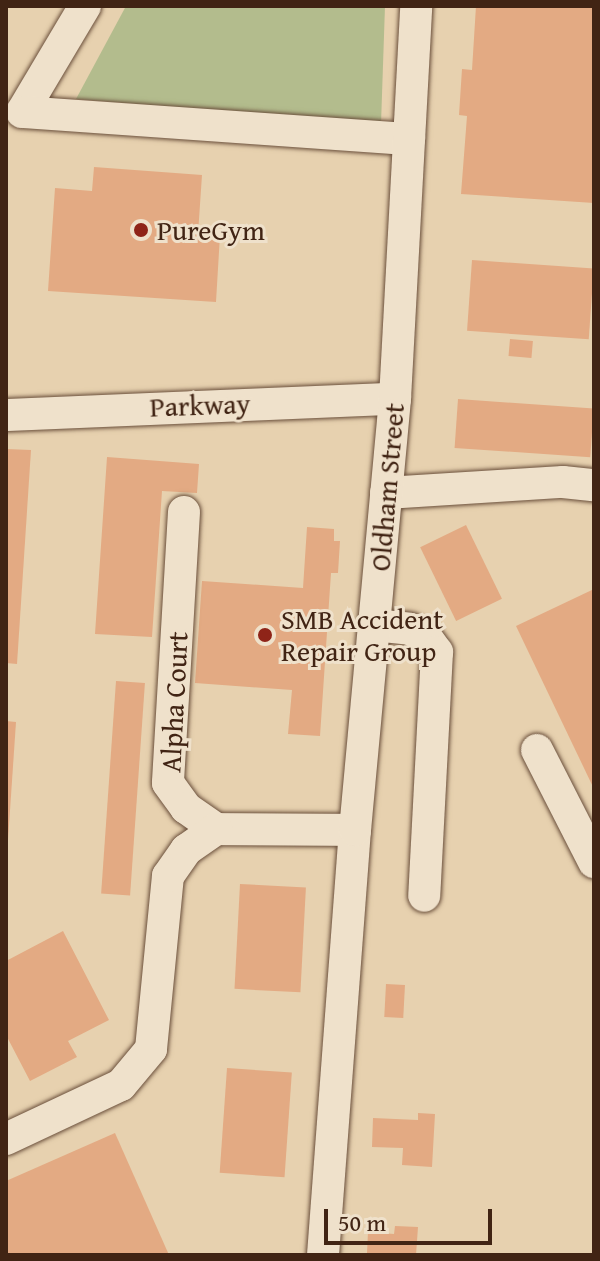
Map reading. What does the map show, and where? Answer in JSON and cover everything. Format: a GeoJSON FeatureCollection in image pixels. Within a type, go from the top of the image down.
{"type":"FeatureCollection","features":[{"type":"Feature","properties":{"kind":"street"},"geometry":{"type":"LineString","coordinates":[[85,6],[22,112],[409,139]]}},
{"type":"Feature","properties":{"kind":"street","name":"Oldham Street"},"geometry":{"type":"LineString","coordinates":[[323,1255],[355,830],[395,399],[416,6]]}},
{"type":"Feature","properties":{"kind":"street","name":"Parkway"},"geometry":{"type":"LineString","coordinates":[[6,415],[395,399]]}},
{"type":"Feature","properties":{"kind":"street"},"geometry":{"type":"LineString","coordinates":[[386,493],[563,482],[594,485]]}},
{"type":"Feature","properties":{"kind":"street","name":"Alpha Court"},"geometry":{"type":"LineString","coordinates":[[184,512],[168,783],[186,808],[216,829]]}},
{"type":"Feature","properties":{"kind":"street"},"geometry":{"type":"LineString","coordinates":[[374,625],[410,629],[426,637],[437,652],[424,896]]}},
{"type":"Feature","properties":{"kind":"street"},"geometry":{"type":"LineString","coordinates":[[537,750],[594,862]]}},
{"type":"Feature","properties":{"kind":"street"},"geometry":{"type":"LineString","coordinates":[[6,1139],[121,1085],[151,1049],[168,876],[186,850],[216,829],[355,830]]}},
{"type":"Feature","properties":{"kind":"green space"},"geometry":{"type":"Polygon","coordinates":[[[126,6],[385,6],[381,124],[76,99],[126,6]]]}},
{"type":"Feature","properties":{"kind":"building"},"geometry":{"type":"Polygon","coordinates":[[[476,6],[594,6],[594,203],[461,194],[467,116],[459,115],[462,69],[472,70],[476,6]]]}},
{"type":"Feature","properties":{"kind":"building"},"geometry":{"type":"Polygon","coordinates":[[[94,167],[202,175],[198,234],[220,235],[216,302],[48,291],[55,188],[92,191],[94,167]]]}},
{"type":"Feature","properties":{"kind":"building"},"geometry":{"type":"Polygon","coordinates":[[[472,260],[594,269],[589,339],[467,331],[472,260]]]}},
{"type":"Feature","properties":{"kind":"building"},"geometry":{"type":"Polygon","coordinates":[[[510,339],[533,341],[531,358],[509,356],[510,339]]]}},
{"type":"Feature","properties":{"kind":"building"},"geometry":{"type":"Polygon","coordinates":[[[458,399],[594,408],[590,457],[455,448],[458,399]]]}},
{"type":"Feature","properties":{"kind":"building"},"geometry":{"type":"Polygon","coordinates":[[[6,449],[31,450],[17,664],[6,663],[6,449]]]}},
{"type":"Feature","properties":{"kind":"building"},"geometry":{"type":"Polygon","coordinates":[[[107,457],[199,464],[197,493],[162,491],[152,637],[95,634],[107,457]]]}},
{"type":"Feature","properties":{"kind":"building"},"geometry":{"type":"Polygon","coordinates":[[[466,525],[502,599],[456,621],[420,547],[466,525]]]}},
{"type":"Feature","properties":{"kind":"building"},"geometry":{"type":"Polygon","coordinates":[[[307,527],[334,529],[334,541],[340,541],[338,573],[331,573],[320,736],[288,734],[292,690],[195,683],[202,581],[303,588],[307,527]]]}},
{"type":"Feature","properties":{"kind":"building"},"geometry":{"type":"Polygon","coordinates":[[[594,589],[594,789],[516,626],[594,589]]]}},
{"type":"Feature","properties":{"kind":"building"},"geometry":{"type":"Polygon","coordinates":[[[116,681],[145,683],[130,896],[101,893],[116,681]]]}},
{"type":"Feature","properties":{"kind":"building"},"geometry":{"type":"Polygon","coordinates":[[[6,721],[16,722],[8,840],[6,840],[6,721]]]}},
{"type":"Feature","properties":{"kind":"building"},"geometry":{"type":"Polygon","coordinates":[[[240,884],[306,887],[300,992],[235,989],[240,884]]]}},
{"type":"Feature","properties":{"kind":"building"},"geometry":{"type":"Polygon","coordinates":[[[63,931],[109,1020],[68,1041],[77,1057],[30,1081],[6,1035],[6,961],[63,931]]]}},
{"type":"Feature","properties":{"kind":"building"},"geometry":{"type":"Polygon","coordinates":[[[386,984],[405,985],[403,1018],[384,1017],[386,984]]]}},
{"type":"Feature","properties":{"kind":"building"},"geometry":{"type":"Polygon","coordinates":[[[227,1068],[292,1073],[285,1177],[220,1173],[227,1068]]]}},
{"type":"Feature","properties":{"kind":"building"},"geometry":{"type":"Polygon","coordinates":[[[418,1113],[435,1114],[432,1167],[402,1165],[403,1148],[372,1147],[373,1118],[418,1120],[418,1113]]]}},
{"type":"Feature","properties":{"kind":"building"},"geometry":{"type":"Polygon","coordinates":[[[115,1133],[169,1255],[6,1255],[6,1181],[115,1133]]]}},
{"type":"Feature","properties":{"kind":"building"},"geometry":{"type":"Polygon","coordinates":[[[395,1226],[418,1227],[416,1255],[367,1253],[368,1232],[394,1234],[395,1226]]]}},
{"type":"Feature","properties":{"kind":"place","name":"PureGym"},"geometry":{"type":"Point","coordinates":[141,230]}},
{"type":"Feature","properties":{"kind":"place","name":"SMB Accident Repair Group"},"geometry":{"type":"Point","coordinates":[265,635]}}]}
